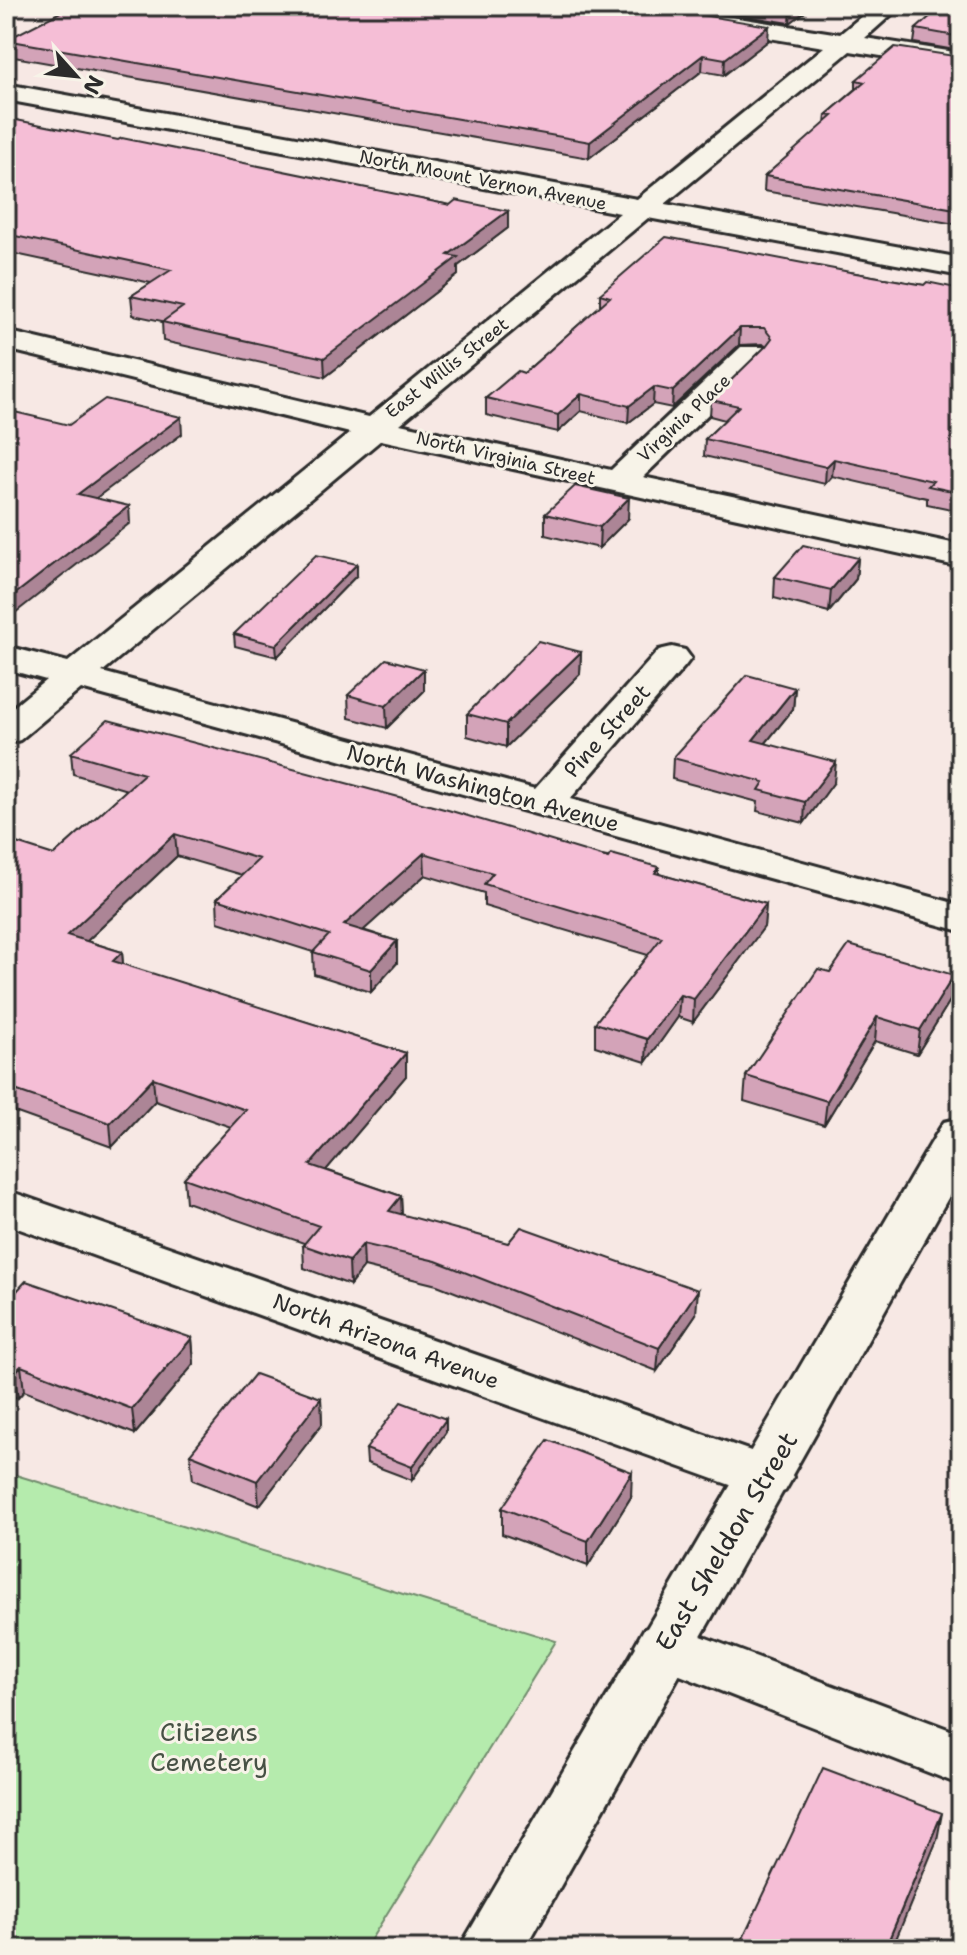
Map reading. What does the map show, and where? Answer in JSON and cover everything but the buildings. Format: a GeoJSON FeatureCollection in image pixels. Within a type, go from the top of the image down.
{"type":"FeatureCollection","features":[{"type":"Feature","properties":{"kind":"street"},"geometry":{"type":"LineString","coordinates":[[6,9],[12,6]]}},
{"type":"Feature","properties":{"kind":"street"},"geometry":{"type":"LineString","coordinates":[[616,6],[961,61]]}},
{"type":"Feature","properties":{"kind":"street","name":"East Willis Street"},"geometry":{"type":"LineString","coordinates":[[6,732],[889,6]]}},
{"type":"Feature","properties":{"kind":"street","name":"North Mount Vernon Avenue"},"geometry":{"type":"LineString","coordinates":[[6,92],[961,267]]}},
{"type":"Feature","properties":{"kind":"street","name":"North Virginia Street"},"geometry":{"type":"LineString","coordinates":[[6,340],[372,428],[961,556]]}},
{"type":"Feature","properties":{"kind":"street","name":"Virginia Place"},"geometry":{"type":"LineString","coordinates":[[617,483],[752,354]]}},
{"type":"Feature","properties":{"kind":"street","name":"North Washington Avenue"},"geometry":{"type":"LineString","coordinates":[[6,657],[961,918]]}},
{"type":"Feature","properties":{"kind":"street","name":"Pine Street"},"geometry":{"type":"LineString","coordinates":[[543,805],[672,658]]}},
{"type":"Feature","properties":{"kind":"street","name":"East Sheldon Street"},"geometry":{"type":"LineString","coordinates":[[491,1949],[664,1645],[766,1477],[961,1133]]}},
{"type":"Feature","properties":{"kind":"street","name":"North Arizona Avenue"},"geometry":{"type":"LineString","coordinates":[[6,1206],[766,1477]]}},
{"type":"Feature","properties":{"kind":"street"},"geometry":{"type":"LineString","coordinates":[[664,1645],[961,1760]]}},
{"type":"Feature","properties":{"kind":"green space","name":"Citizens Cemetery"},"geometry":{"type":"Polygon","coordinates":[[[6,1472],[556,1641],[365,1949],[6,1949],[6,1472]]]}}]}
